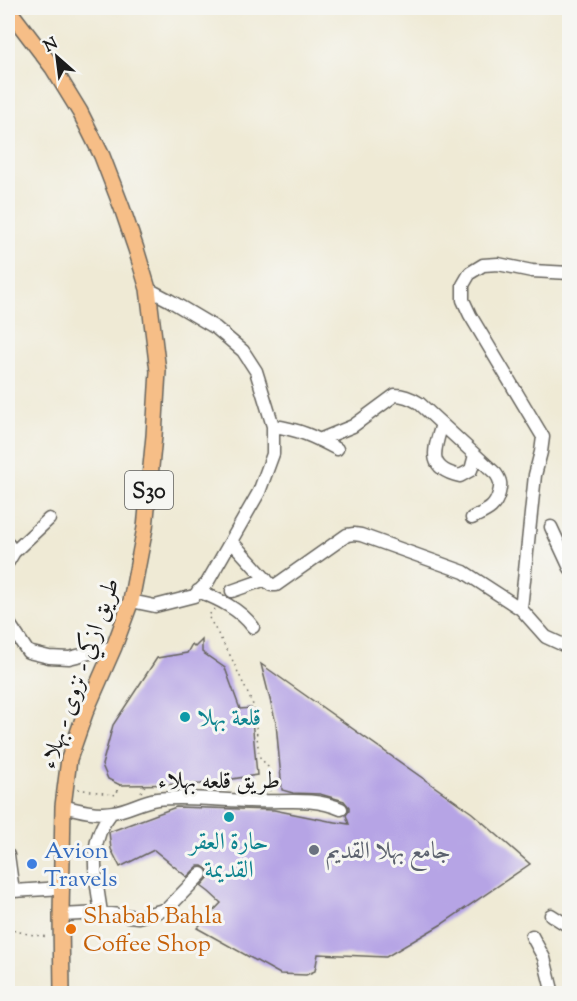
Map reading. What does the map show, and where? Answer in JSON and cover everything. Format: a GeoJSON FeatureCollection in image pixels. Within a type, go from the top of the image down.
{"type":"FeatureCollection","features":[{"type":"Feature","properties":{"kind":"main road","name":"طريق ازكي - نزوى - بهلاء"},"geometry":{"type":"LineString","coordinates":[[8,9],[53,68],[80,112],[102,156],[122,208],[148,289],[158,371],[145,528],[131,601],[85,713],[69,759],[63,806],[62,993]]}},
{"type":"Feature","properties":{"kind":"street"},"geometry":{"type":"LineString","coordinates":[[521,609],[535,475],[543,437],[470,315],[463,300],[463,285],[470,273],[483,265],[498,264],[532,271],[570,273]]}},
{"type":"Feature","properties":{"kind":"street"},"geometry":{"type":"LineString","coordinates":[[131,601],[155,606],[194,596],[207,583],[259,492],[273,454],[273,426],[256,371],[243,351],[216,328],[148,289]]}},
{"type":"Feature","properties":{"kind":"street"},"geometry":{"type":"LineString","coordinates":[[319,440],[353,426],[395,395],[410,398],[419,403],[500,479],[501,486],[497,501],[492,507],[472,518]]}},
{"type":"Feature","properties":{"kind":"street"},"geometry":{"type":"LineString","coordinates":[[442,424],[435,446],[438,466],[445,472],[460,476],[471,470],[476,455]]}},
{"type":"Feature","properties":{"kind":"street"},"geometry":{"type":"LineString","coordinates":[[273,426],[298,431],[338,449]]}},
{"type":"Feature","properties":{"kind":"street"},"geometry":{"type":"LineString","coordinates":[[10,553],[49,519]]}},
{"type":"Feature","properties":{"kind":"street"},"geometry":{"type":"LineString","coordinates":[[551,527],[570,568]]}},
{"type":"Feature","properties":{"kind":"street"},"geometry":{"type":"LineString","coordinates":[[231,541],[271,585],[276,585],[340,539],[347,535],[361,535],[464,572],[521,609],[546,637],[570,648]]}},
{"type":"Feature","properties":{"kind":"street"},"geometry":{"type":"LineString","coordinates":[[232,591],[266,579]]}},
{"type":"Feature","properties":{"kind":"street"},"geometry":{"type":"LineString","coordinates":[[198,591],[222,602],[243,616],[253,627]]}},
{"type":"Feature","properties":{"kind":"street"},"geometry":{"type":"LineString","coordinates":[[8,622],[28,652],[49,657],[69,658],[114,647]]}},
{"type":"Feature","properties":{"kind":"street","name":"طريق قلعه بهلاء"},"geometry":{"type":"LineString","coordinates":[[63,806],[111,813],[145,802],[166,799],[271,802],[312,800],[341,809]]}},
{"type":"Feature","properties":{"kind":"street"},"geometry":{"type":"LineString","coordinates":[[101,913],[95,850],[100,830],[111,813]]}},
{"type":"Feature","properties":{"kind":"street"},"geometry":{"type":"LineString","coordinates":[[8,855],[10,892],[63,888]]}},
{"type":"Feature","properties":{"kind":"street"},"geometry":{"type":"LineString","coordinates":[[61,915],[101,913],[138,917],[168,909],[201,874]]}},
{"type":"Feature","properties":{"kind":"street"},"geometry":{"type":"LineString","coordinates":[[551,915],[570,927]]}},
{"type":"Feature","properties":{"kind":"street"},"geometry":{"type":"LineString","coordinates":[[532,936],[544,958],[553,993]]}},
{"type":"Feature","properties":{"kind":"path"},"geometry":{"type":"LineString","coordinates":[[222,602],[208,616],[231,657],[254,707],[259,756],[268,767],[271,802]]}},
{"type":"Feature","properties":{"kind":"path"},"geometry":{"type":"LineString","coordinates":[[65,788],[116,795],[120,784]]}},
{"type":"Feature","properties":{"kind":"path"},"geometry":{"type":"LineString","coordinates":[[8,929],[62,938]]}},
{"type":"Feature","properties":{"kind":"building","name":"قلعة بهلا"},"geometry":{"type":"Polygon","coordinates":[[[202,640],[202,652],[225,668],[240,709],[251,708],[257,775],[201,784],[120,785],[108,779],[102,765],[113,725],[157,658],[187,653],[192,644],[195,647],[202,640]]]}},
{"type":"Feature","properties":{"kind":"building","name":"حارة العقر القديمة"},"geometry":{"type":"Polygon","coordinates":[[[261,664],[472,813],[530,864],[442,924],[386,957],[318,954],[315,971],[306,975],[280,974],[197,928],[221,903],[201,886],[209,877],[207,869],[198,866],[187,877],[154,850],[120,867],[111,849],[109,832],[176,807],[274,810],[349,824],[346,815],[349,807],[344,801],[320,794],[293,793],[282,790],[276,723],[261,664]]]}},
{"type":"Feature","properties":{"kind":"place","name":"قلعة بهلا"},"geometry":{"type":"Point","coordinates":[185,717]}},
{"type":"Feature","properties":{"kind":"place","name":"حارة العقر القديمة"},"geometry":{"type":"Point","coordinates":[229,817]}},
{"type":"Feature","properties":{"kind":"place","name":"جامع بهلا القديم"},"geometry":{"type":"Point","coordinates":[314,850]}},
{"type":"Feature","properties":{"kind":"place","name":"Avion Travels"},"geometry":{"type":"Point","coordinates":[32,864]}},
{"type":"Feature","properties":{"kind":"place","name":"Shabab Bahla Coffee Shop"},"geometry":{"type":"Point","coordinates":[71,929]}}]}
